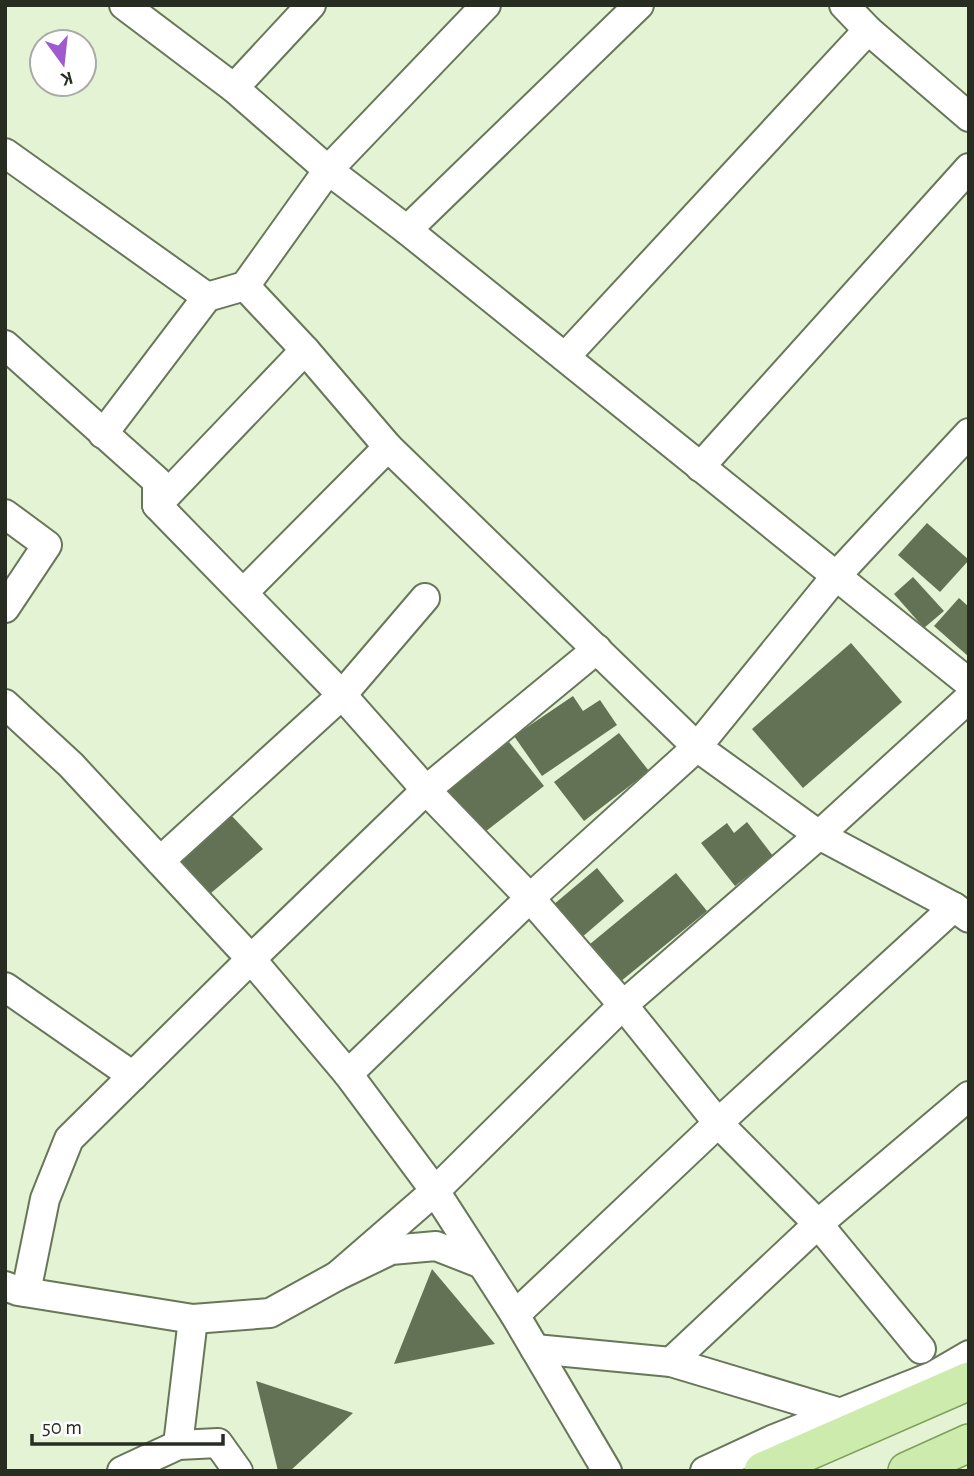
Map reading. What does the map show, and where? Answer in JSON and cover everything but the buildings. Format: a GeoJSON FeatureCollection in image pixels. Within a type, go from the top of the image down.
{"type":"FeatureCollection","features":[{"type":"Feature","properties":{"kind":"main road"},"geometry":{"type":"LineString","coordinates":[[763,1471],[969,1381]]}},
{"type":"Feature","properties":{"kind":"main road"},"geometry":{"type":"LineString","coordinates":[[907,1471],[969,1443]]}},
{"type":"Feature","properties":{"kind":"street"},"geometry":{"type":"LineString","coordinates":[[124,5],[234,88],[328,170],[407,230],[969,683]]}},
{"type":"Feature","properties":{"kind":"street"},"geometry":{"type":"LineString","coordinates":[[234,88],[312,5]]}},
{"type":"Feature","properties":{"kind":"street"},"geometry":{"type":"LineString","coordinates":[[103,434],[207,297],[245,286],[328,170],[486,5]]}},
{"type":"Feature","properties":{"kind":"street"},"geometry":{"type":"LineString","coordinates":[[407,230],[639,5]]}},
{"type":"Feature","properties":{"kind":"street"},"geometry":{"type":"LineString","coordinates":[[844,5],[868,30],[969,117]]}},
{"type":"Feature","properties":{"kind":"street"},"geometry":{"type":"LineString","coordinates":[[565,357],[868,30]]}},
{"type":"Feature","properties":{"kind":"street"},"geometry":{"type":"LineString","coordinates":[[5,153],[207,297]]}},
{"type":"Feature","properties":{"kind":"street"},"geometry":{"type":"LineString","coordinates":[[700,467],[969,168]]}},
{"type":"Feature","properties":{"kind":"street"},"geometry":{"type":"LineString","coordinates":[[245,286],[305,350],[388,447],[697,747],[819,835],[961,912],[718,1123],[515,1315]]}},
{"type":"Feature","properties":{"kind":"street"},"geometry":{"type":"LineString","coordinates":[[5,345],[157,481],[157,505],[342,695],[426,790],[530,898],[623,1005],[718,1123],[818,1224],[921,1349]]}},
{"type":"Feature","properties":{"kind":"street"},"geometry":{"type":"LineString","coordinates":[[157,505],[305,350]]}},
{"type":"Feature","properties":{"kind":"street"},"geometry":{"type":"LineString","coordinates":[[348,1074],[530,898],[697,747],[836,576],[969,433]]}},
{"type":"Feature","properties":{"kind":"street"},"geometry":{"type":"LineString","coordinates":[[243,593],[388,447]]}},
{"type":"Feature","properties":{"kind":"street"},"geometry":{"type":"LineString","coordinates":[[5,514],[47,545],[5,608]]}},
{"type":"Feature","properties":{"kind":"street"},"geometry":{"type":"LineString","coordinates":[[160,861],[342,695],[425,598]]}},
{"type":"Feature","properties":{"kind":"street"},"geometry":{"type":"LineString","coordinates":[[482,1264],[436,1246],[391,1250],[270,1313],[193,1319],[16,1289],[45,1199],[69,1139],[426,790],[597,649]]}},
{"type":"Feature","properties":{"kind":"street"},"geometry":{"type":"LineString","coordinates":[[337,1276],[435,1191],[623,1005],[819,835],[969,698]]}},
{"type":"Feature","properties":{"kind":"street"},"geometry":{"type":"LineString","coordinates":[[5,704],[71,765],[251,959],[348,1074],[435,1191],[515,1315],[607,1471]]}},
{"type":"Feature","properties":{"kind":"street"},"geometry":{"type":"LineString","coordinates":[[5,987],[133,1076]]}},
{"type":"Feature","properties":{"kind":"street"},"geometry":{"type":"LineString","coordinates":[[671,1362],[818,1224],[969,1097]]}},
{"type":"Feature","properties":{"kind":"street"},"geometry":{"type":"LineString","coordinates":[[178,1445],[193,1319]]}},
{"type":"Feature","properties":{"kind":"street"},"geometry":{"type":"LineString","coordinates":[[535,1349],[671,1362],[841,1413]]}},
{"type":"Feature","properties":{"kind":"street"},"geometry":{"type":"LineString","coordinates":[[705,1471],[774,1439],[933,1376],[969,1355]]}},
{"type":"Feature","properties":{"kind":"street"},"geometry":{"type":"LineString","coordinates":[[122,1471],[178,1445],[218,1443],[238,1471]]}}]}
